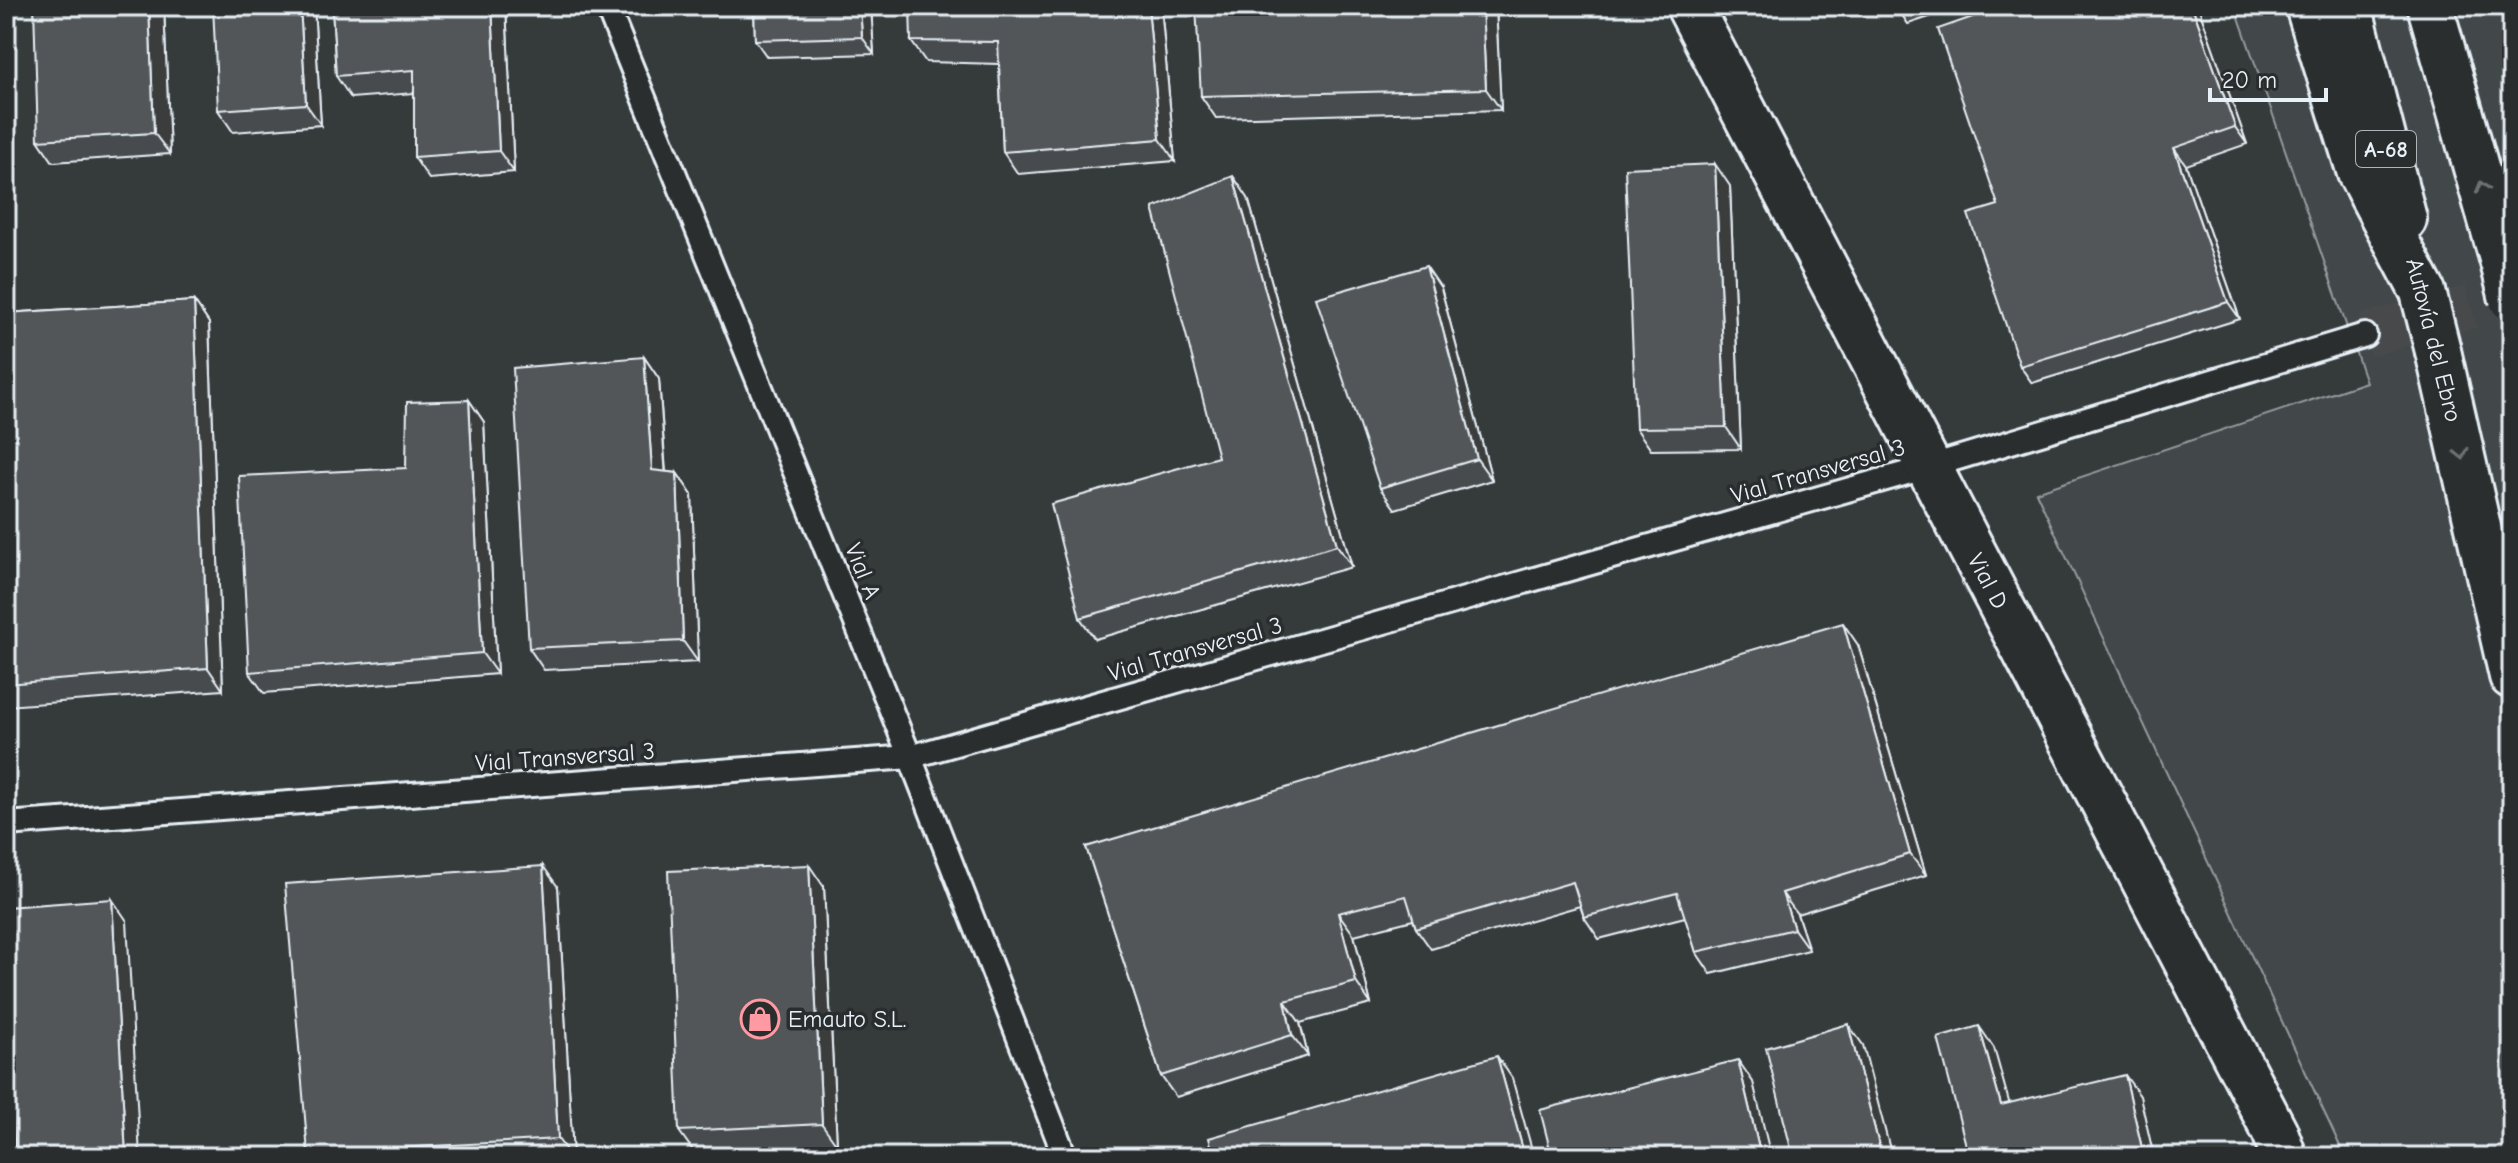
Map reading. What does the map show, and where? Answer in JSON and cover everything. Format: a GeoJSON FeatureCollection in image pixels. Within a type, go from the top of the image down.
{"type":"FeatureCollection","features":[{"type":"Feature","properties":{"kind":"main road","name":"Vial D"},"geometry":{"type":"LineString","coordinates":[[1689,6],[2275,1132],[2284,1157]]}},
{"type":"Feature","properties":{"kind":"main road"},"geometry":{"type":"LineString","coordinates":[[2308,6],[2360,173],[2423,292]]}},
{"type":"Feature","properties":{"kind":"main road","name":"Autovía del Ebro"},"geometry":{"type":"LineString","coordinates":[[2349,6],[2438,351],[2512,676]]}},
{"type":"Feature","properties":{"kind":"main road"},"geometry":{"type":"LineString","coordinates":[[2430,6],[2507,280]]}},
{"type":"Feature","properties":{"kind":"lane","name":"Vial A"},"geometry":{"type":"LineString","coordinates":[[607,6],[910,757],[1065,1157]]}},
{"type":"Feature","properties":{"kind":"lane","name":"Vial Transversal 3"},"geometry":{"type":"LineString","coordinates":[[6,824],[910,757],[1928,467],[2365,335]]}},
{"type":"Feature","properties":{"kind":"shaded area"},"geometry":{"type":"Polygon","coordinates":[[[6,6],[2235,6],[2366,382],[2036,493],[2345,1157],[6,1157],[6,6]]]}},
{"type":"Feature","properties":{"kind":"shaded area"},"geometry":{"type":"Polygon","coordinates":[[[2235,6],[2512,6],[2512,1157],[2345,1157],[2036,492],[2366,382],[2235,6]]]}},
{"type":"Feature","properties":{"kind":"building"},"geometry":{"type":"Polygon","coordinates":[[[34,6],[149,6],[154,133],[38,140],[34,6]]]}},
{"type":"Feature","properties":{"kind":"building"},"geometry":{"type":"Polygon","coordinates":[[[213,6],[300,6],[306,104],[218,110],[213,6]]]}},
{"type":"Feature","properties":{"kind":"building"},"geometry":{"type":"Polygon","coordinates":[[[332,6],[492,6],[499,151],[414,157],[414,70],[336,76],[332,6]]]}},
{"type":"Feature","properties":{"kind":"building"},"geometry":{"type":"Polygon","coordinates":[[[754,6],[860,6],[862,37],[755,40],[754,6]]]}},
{"type":"Feature","properties":{"kind":"building"},"geometry":{"type":"Polygon","coordinates":[[[910,6],[1148,6],[1160,139],[1003,152],[998,42],[911,41],[910,6]]]}},
{"type":"Feature","properties":{"kind":"building"},"geometry":{"type":"Polygon","coordinates":[[[1196,6],[1482,6],[1486,89],[1201,96],[1196,6]]]}},
{"type":"Feature","properties":{"kind":"building"},"geometry":{"type":"Polygon","coordinates":[[[2004,6],[2192,6],[2235,127],[2174,148],[2228,302],[2020,366],[1968,214],[1998,205],[1938,29],[2004,6]]]}},
{"type":"Feature","properties":{"kind":"building"},"geometry":{"type":"Polygon","coordinates":[[[1715,164],[1726,427],[1636,428],[1625,168],[1715,164]]]}},
{"type":"Feature","properties":{"kind":"building"},"geometry":{"type":"Polygon","coordinates":[[[1233,176],[1337,545],[1080,618],[1051,504],[1218,457],[1153,208],[1233,176]]]}},
{"type":"Feature","properties":{"kind":"building"},"geometry":{"type":"Polygon","coordinates":[[[1426,266],[1477,459],[1380,488],[1316,298],[1426,266]]]}},
{"type":"Feature","properties":{"kind":"building"},"geometry":{"type":"Polygon","coordinates":[[[194,301],[208,668],[6,684],[6,313],[194,301]]]}},
{"type":"Feature","properties":{"kind":"building"},"geometry":{"type":"Polygon","coordinates":[[[644,357],[652,470],[677,473],[683,641],[529,648],[513,368],[644,357]]]}},
{"type":"Feature","properties":{"kind":"building"},"geometry":{"type":"Polygon","coordinates":[[[469,400],[482,653],[249,672],[239,476],[406,468],[407,402],[469,400]]]}},
{"type":"Feature","properties":{"kind":"building"},"geometry":{"type":"Polygon","coordinates":[[[1843,623],[1910,854],[1782,893],[1794,929],[1696,952],[1677,893],[1584,917],[1573,882],[1416,928],[1406,896],[1338,913],[1356,982],[1285,1001],[1292,1035],[1161,1076],[1086,847],[1843,623]]]}},
{"type":"Feature","properties":{"kind":"building","name":"Emauto S.L."},"geometry":{"type":"Polygon","coordinates":[[[809,865],[822,1124],[679,1131],[668,871],[809,865]]]}},
{"type":"Feature","properties":{"kind":"building"},"geometry":{"type":"Polygon","coordinates":[[[543,866],[558,1139],[308,1153],[285,884],[543,866]]]}},
{"type":"Feature","properties":{"kind":"building"},"geometry":{"type":"Polygon","coordinates":[[[112,899],[126,1157],[15,1157],[6,993],[6,907],[112,899]]]}},
{"type":"Feature","properties":{"kind":"building"},"geometry":{"type":"Polygon","coordinates":[[[1848,1024],[1882,1157],[1793,1157],[1766,1048],[1848,1024]]]}},
{"type":"Feature","properties":{"kind":"building"},"geometry":{"type":"Polygon","coordinates":[[[1979,1026],[2001,1105],[2125,1075],[2144,1157],[1969,1157],[1938,1038],[1979,1026]]]}},
{"type":"Feature","properties":{"kind":"building"},"geometry":{"type":"Polygon","coordinates":[[[1497,1056],[1525,1157],[1214,1157],[1209,1138],[1497,1056]]]}},
{"type":"Feature","properties":{"kind":"building"},"geometry":{"type":"Polygon","coordinates":[[[1738,1060],[1761,1157],[1552,1157],[1540,1110],[1738,1060]]]}},
{"type":"Feature","properties":{"kind":"tunnel"},"geometry":{"type":"LineString","coordinates":[[2365,335],[2512,296]]}},
{"type":"Feature","properties":{"kind":"place","name":"Emauto S.L."},"geometry":{"type":"Point","coordinates":[760,1019]}}]}
